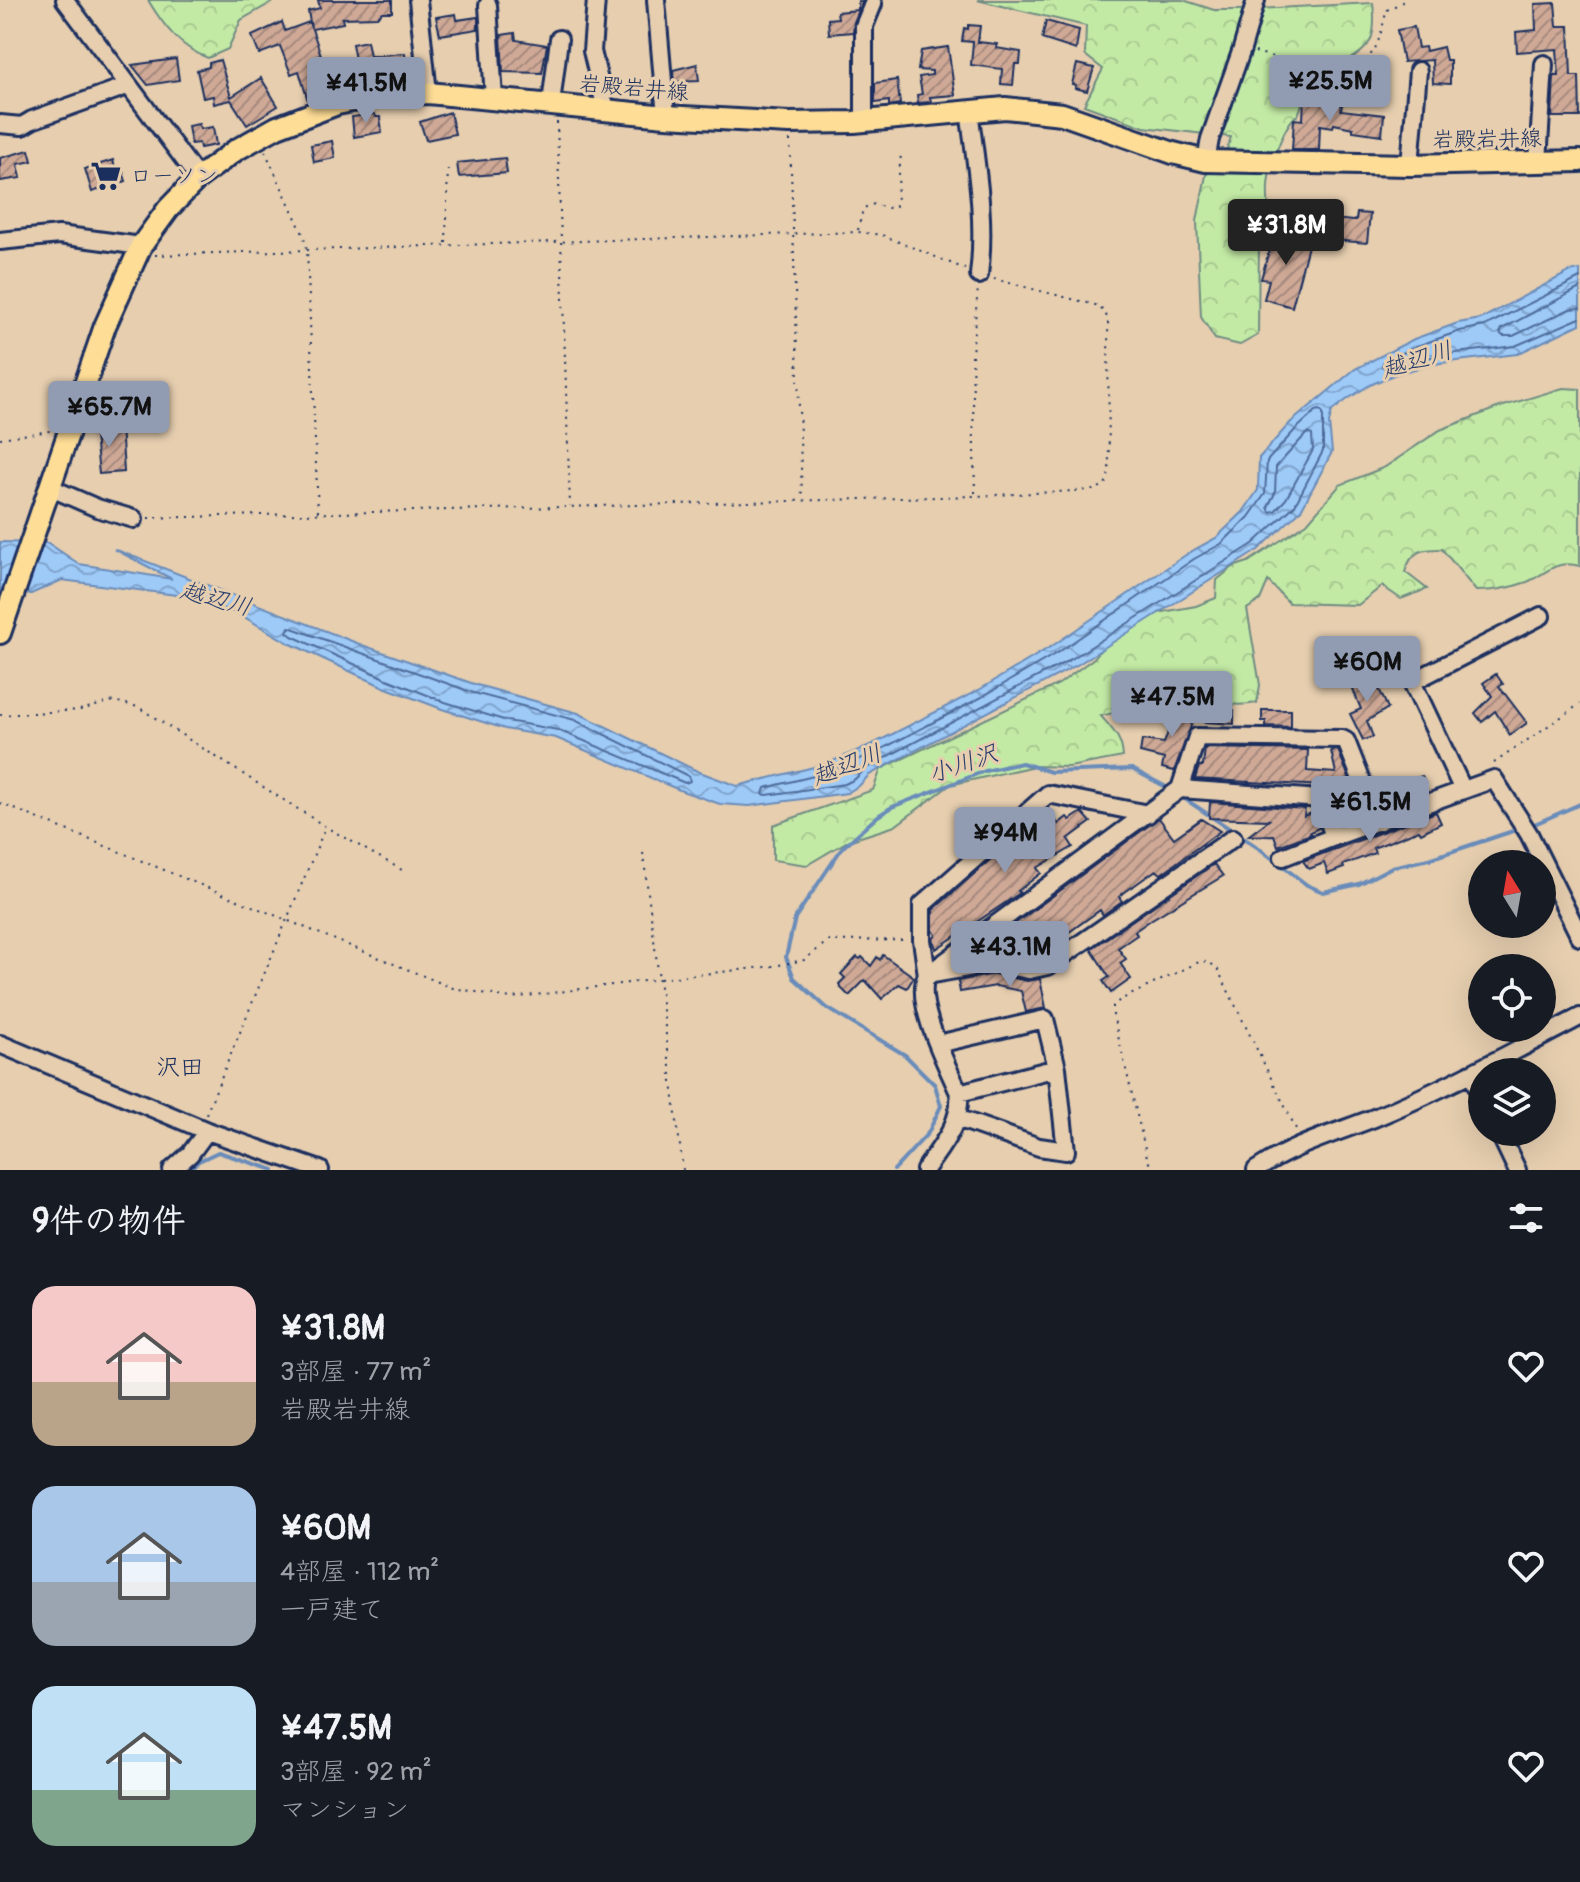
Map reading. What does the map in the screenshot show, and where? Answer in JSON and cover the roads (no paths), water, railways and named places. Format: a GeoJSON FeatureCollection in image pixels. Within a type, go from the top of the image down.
{"type":"FeatureCollection","features":[{"type":"Feature","properties":{"kind":"main road","name":"岩殿岩井線"},"geometry":{"type":"LineString","coordinates":[[0,633],[105,326],[140,249],[168,209],[198,178],[260,135],[337,104],[383,95],[428,93],[666,116],[789,123],[864,121],[1005,108],[1062,114],[1173,153],[1206,161],[1410,165],[1580,161]]}},
{"type":"Feature","properties":{"kind":"street"},"geometry":{"type":"LineString","coordinates":[[65,0],[198,178]]}},
{"type":"Feature","properties":{"kind":"street"},"geometry":{"type":"LineString","coordinates":[[418,0],[428,93]]}},
{"type":"Feature","properties":{"kind":"street"},"geometry":{"type":"LineString","coordinates":[[596,0],[592,51],[606,110]]}},
{"type":"Feature","properties":{"kind":"street"},"geometry":{"type":"LineString","coordinates":[[656,0],[666,116]]}},
{"type":"Feature","properties":{"kind":"street"},"geometry":{"type":"LineString","coordinates":[[1206,161],[1210,139],[1256,0]]}},
{"type":"Feature","properties":{"kind":"street"},"geometry":{"type":"LineString","coordinates":[[864,121],[864,26],[873,4]]}},
{"type":"Feature","properties":{"kind":"street"},"geometry":{"type":"LineString","coordinates":[[488,5],[494,99]]}},
{"type":"Feature","properties":{"kind":"street"},"geometry":{"type":"LineString","coordinates":[[553,105],[559,39]]}},
{"type":"Feature","properties":{"kind":"street"},"geometry":{"type":"LineString","coordinates":[[1538,162],[1544,64]]}},
{"type":"Feature","properties":{"kind":"street"},"geometry":{"type":"LineString","coordinates":[[1410,165],[1418,71]]}},
{"type":"Feature","properties":{"kind":"street"},"geometry":{"type":"LineString","coordinates":[[0,124],[22,126],[127,86]]}},
{"type":"Feature","properties":{"kind":"street"},"geometry":{"type":"LineString","coordinates":[[969,110],[984,240],[979,275]]}},
{"type":"Feature","properties":{"kind":"street"},"geometry":{"type":"LineString","coordinates":[[0,241],[59,235],[140,249]]}},
{"type":"Feature","properties":{"kind":"street"},"geometry":{"type":"LineString","coordinates":[[51,488],[97,508],[134,519]]}},
{"type":"Feature","properties":{"kind":"street"},"geometry":{"type":"LineString","coordinates":[[1463,790],[1412,682],[1541,616]]}},
{"type":"Feature","properties":{"kind":"street"},"geometry":{"type":"LineString","coordinates":[[925,1170],[957,1118],[959,1093],[932,1028],[924,992],[927,975],[1180,789],[1197,737],[1342,739],[1346,741],[1378,822]]}},
{"type":"Feature","properties":{"kind":"street"},"geometry":{"type":"LineString","coordinates":[[1288,855],[1283,857],[1494,779],[1529,834],[1580,937]]}},
{"type":"Feature","properties":{"kind":"street"},"geometry":{"type":"LineString","coordinates":[[1180,789],[1321,799],[1334,837]]}},
{"type":"Feature","properties":{"kind":"street"},"geometry":{"type":"LineString","coordinates":[[927,975],[922,940],[922,905],[1048,794],[1148,814]]}},
{"type":"Feature","properties":{"kind":"street"},"geometry":{"type":"LineString","coordinates":[[927,975],[995,963],[1029,970],[1048,966],[1233,838]]}},
{"type":"Feature","properties":{"kind":"street"},"geometry":{"type":"LineString","coordinates":[[1500,1058],[1580,1017]]}},
{"type":"Feature","properties":{"kind":"street"},"geometry":{"type":"LineString","coordinates":[[938,1044],[1045,1019],[1057,1068],[1066,1151],[1039,1147],[957,1118]]}},
{"type":"Feature","properties":{"kind":"street"},"geometry":{"type":"LineString","coordinates":[[0,1044],[204,1129],[320,1170]]}},
{"type":"Feature","properties":{"kind":"street"},"geometry":{"type":"LineString","coordinates":[[959,1093],[1057,1068]]}},
{"type":"Feature","properties":{"kind":"street"},"geometry":{"type":"LineString","coordinates":[[1256,1170],[1303,1143],[1375,1118],[1468,1074]]}},
{"type":"Feature","properties":{"kind":"street"},"geometry":{"type":"LineString","coordinates":[[172,1170],[190,1154],[204,1129]]}},
{"type":"Feature","properties":{"kind":"street"},"geometry":{"type":"LineString","coordinates":[[1506,1146],[1517,1170]]}},
{"type":"Feature","properties":{"kind":"water","name":"越辺川"},"geometry":{"type":"Polygon","coordinates":[[[1580,270],[1580,324],[1517,354],[1440,363],[1398,373],[1349,398],[1332,411],[1329,423],[1332,452],[1301,510],[1258,550],[1077,665],[869,775],[847,793],[749,806],[720,804],[556,738],[505,729],[384,687],[289,643],[237,613],[184,596],[62,580],[31,594],[0,593],[0,542],[48,543],[79,564],[172,579],[114,549],[362,645],[477,685],[578,713],[697,771],[737,786],[826,764],[875,743],[979,690],[1055,644],[1190,552],[1216,538],[1243,512],[1258,490],[1259,458],[1290,423],[1355,369],[1414,339],[1458,323],[1481,319],[1569,272],[1580,270]]]}},
{"type":"Feature","properties":{"kind":"waterway","name":"小川沢"},"geometry":{"type":"LineString","coordinates":[[894,1170],[928,1133],[941,1106],[935,1085],[905,1055],[827,1008],[794,978],[786,957],[795,918],[842,848],[892,807],[985,771],[1022,763],[1051,772],[1132,769],[1172,790]]}},
{"type":"Feature","properties":{"kind":"waterway","name":"小川沢"},"geometry":{"type":"LineString","coordinates":[[1179,795],[1260,849],[1307,885],[1323,892],[1359,884],[1392,867],[1429,859],[1522,828]]}},
{"type":"Feature","properties":{"kind":"waterway","name":"小川沢"},"geometry":{"type":"LineString","coordinates":[[1530,826],[1580,804]]}},
{"type":"Feature","properties":{"kind":"waterway","name":"小川沢"},"geometry":{"type":"LineString","coordinates":[[188,1170],[218,1152],[274,1170]]}},
{"type":"Feature","properties":{"kind":"place","name":"ローソン"},"geometry":{"type":"Point","coordinates":[106,176]}},
{"type":"Feature","properties":{"kind":"district","name":"沢田"},"geometry":{"type":"Point","coordinates":[180,1067]}}]}
